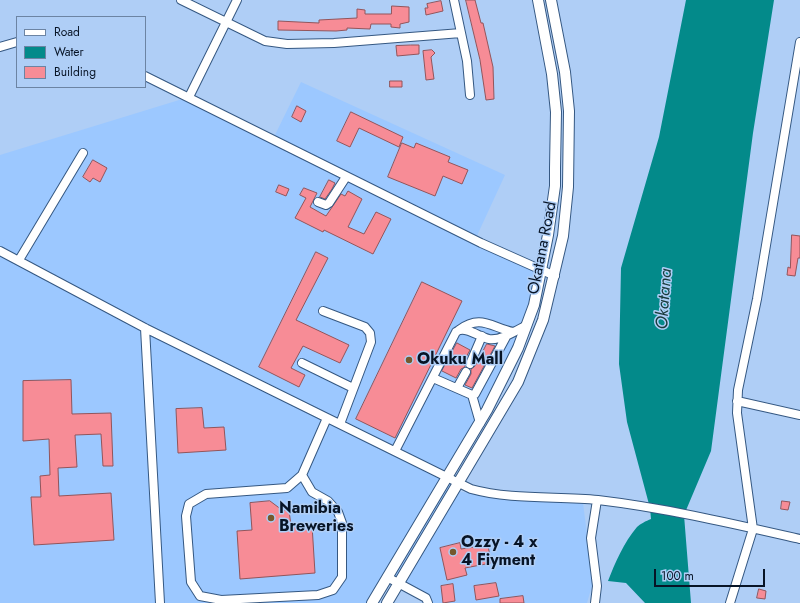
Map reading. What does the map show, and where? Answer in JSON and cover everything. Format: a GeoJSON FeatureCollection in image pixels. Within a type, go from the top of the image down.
{"type":"FeatureCollection","features":[{"type":"Feature","properties":{"kind":"main road","name":"Okatana Road"},"geometry":{"type":"LineString","coordinates":[[372,603],[446,477],[480,423],[503,380],[527,325],[542,268],[555,186],[556,112],[552,74],[538,0]]}},
{"type":"Feature","properties":{"kind":"main road","name":"Okatana Road"},"geometry":{"type":"LineString","coordinates":[[387,603],[510,397],[526,365],[543,320],[555,276],[567,213],[569,111],[563,58],[551,0]]}},
{"type":"Feature","properties":{"kind":"street"},"geometry":{"type":"LineString","coordinates":[[181,0],[265,41],[287,44],[334,43],[461,33]]}},
{"type":"Feature","properties":{"kind":"street"},"geometry":{"type":"LineString","coordinates":[[189,97],[237,0]]}},
{"type":"Feature","properties":{"kind":"street"},"geometry":{"type":"LineString","coordinates":[[454,0],[461,33],[470,95]]}},
{"type":"Feature","properties":{"kind":"street"},"geometry":{"type":"LineString","coordinates":[[0,47],[16,42]]}},
{"type":"Feature","properties":{"kind":"street"},"geometry":{"type":"LineString","coordinates":[[730,603],[753,529],[737,401],[738,390],[757,299],[796,89],[800,42]]}},
{"type":"Feature","properties":{"kind":"street"},"geometry":{"type":"LineString","coordinates":[[146,76],[481,243],[542,268],[555,276]]}},
{"type":"Feature","properties":{"kind":"street"},"geometry":{"type":"LineString","coordinates":[[19,260],[83,153]]}},
{"type":"Feature","properties":{"kind":"street"},"geometry":{"type":"LineString","coordinates":[[318,202],[326,205],[329,203],[346,177]]}},
{"type":"Feature","properties":{"kind":"street"},"geometry":{"type":"LineString","coordinates":[[0,251],[145,328],[471,489],[490,493],[597,500],[635,505],[800,540]]}},
{"type":"Feature","properties":{"kind":"street"},"geometry":{"type":"LineString","coordinates":[[323,311],[365,327],[370,333],[371,342],[340,424]]}},
{"type":"Feature","properties":{"kind":"street"},"geometry":{"type":"LineString","coordinates":[[395,451],[456,332],[467,323],[481,321],[510,333]]}},
{"type":"Feature","properties":{"kind":"street"},"geometry":{"type":"LineString","coordinates":[[459,330],[490,339],[510,333],[527,325]]}},
{"type":"Feature","properties":{"kind":"street"},"geometry":{"type":"LineString","coordinates":[[145,328],[160,603]]}},
{"type":"Feature","properties":{"kind":"street"},"geometry":{"type":"LineString","coordinates":[[472,395],[478,392],[510,333]]}},
{"type":"Feature","properties":{"kind":"street"},"geometry":{"type":"LineString","coordinates":[[470,364],[482,336]]}},
{"type":"Feature","properties":{"kind":"street"},"geometry":{"type":"LineString","coordinates":[[302,363],[353,388]]}},
{"type":"Feature","properties":{"kind":"street"},"geometry":{"type":"LineString","coordinates":[[457,388],[466,372]]}},
{"type":"Feature","properties":{"kind":"street"},"geometry":{"type":"LineString","coordinates":[[433,378],[472,395],[480,423]]}},
{"type":"Feature","properties":{"kind":"street"},"geometry":{"type":"LineString","coordinates":[[737,401],[800,415]]}},
{"type":"Feature","properties":{"kind":"street"},"geometry":{"type":"LineString","coordinates":[[302,475],[312,492],[328,501],[338,512],[342,523],[342,577],[333,590],[318,595],[221,600],[200,596],[191,582],[186,516],[189,504],[206,494],[286,488],[302,475],[327,418]]}},
{"type":"Feature","properties":{"kind":"street"},"geometry":{"type":"LineString","coordinates":[[595,603],[597,586],[591,538],[597,500]]}},
{"type":"Feature","properties":{"kind":"street"},"geometry":{"type":"LineString","coordinates":[[387,577],[426,598],[428,603]]}},
{"type":"Feature","properties":{"kind":"shaded area"},"geometry":{"type":"Polygon","coordinates":[[[301,82],[505,175],[475,240],[540,269],[521,333],[447,477],[461,492],[583,503],[593,582],[587,603],[428,603],[387,578],[372,603],[0,603],[0,155],[189,97],[273,139],[301,82]]]}},
{"type":"Feature","properties":{"kind":"water","name":"Okatana"},"geometry":{"type":"Polygon","coordinates":[[[686,0],[774,0],[753,133],[711,451],[684,515],[691,603],[645,603],[626,583],[608,581],[620,553],[632,533],[637,527],[651,519],[650,508],[627,422],[619,364],[621,268],[659,137],[686,0]]]}},
{"type":"Feature","properties":{"kind":"building"},"geometry":{"type":"Polygon","coordinates":[[[466,0],[475,0],[481,23],[483,23],[493,67],[494,99],[486,100],[480,60],[466,0]]]}},
{"type":"Feature","properties":{"kind":"building"},"geometry":{"type":"Polygon","coordinates":[[[441,1],[443,11],[426,15],[425,8],[428,8],[427,4],[441,1]]]}},
{"type":"Feature","properties":{"kind":"building"},"geometry":{"type":"Polygon","coordinates":[[[392,6],[409,7],[409,22],[400,24],[400,28],[391,27],[391,24],[371,24],[370,29],[347,28],[347,30],[336,31],[278,30],[278,21],[319,23],[319,20],[357,18],[357,9],[365,10],[365,14],[391,14],[392,6]]]}},
{"type":"Feature","properties":{"kind":"building"},"geometry":{"type":"Polygon","coordinates":[[[419,45],[419,54],[397,56],[396,46],[419,45]]]}},
{"type":"Feature","properties":{"kind":"building"},"geometry":{"type":"Polygon","coordinates":[[[432,50],[435,53],[431,57],[434,79],[426,80],[423,51],[432,50]]]}},
{"type":"Feature","properties":{"kind":"building"},"geometry":{"type":"Polygon","coordinates":[[[390,81],[402,81],[402,87],[390,87],[390,81]]]}},
{"type":"Feature","properties":{"kind":"building"},"geometry":{"type":"Polygon","coordinates":[[[297,106],[306,111],[301,122],[292,117],[297,106]]]}},
{"type":"Feature","properties":{"kind":"building"},"geometry":{"type":"Polygon","coordinates":[[[351,112],[403,137],[399,147],[359,128],[350,147],[337,141],[351,112]]]}},
{"type":"Feature","properties":{"kind":"building"},"geometry":{"type":"Polygon","coordinates":[[[402,143],[414,148],[416,143],[450,157],[448,162],[468,170],[462,184],[443,176],[435,196],[388,177],[402,143]]]}},
{"type":"Feature","properties":{"kind":"building"},"geometry":{"type":"Polygon","coordinates":[[[93,160],[107,168],[100,182],[93,178],[90,182],[83,177],[93,160]]]}},
{"type":"Feature","properties":{"kind":"building"},"geometry":{"type":"Polygon","coordinates":[[[329,180],[335,183],[325,199],[320,197],[329,180]]]}},
{"type":"Feature","properties":{"kind":"building"},"geometry":{"type":"Polygon","coordinates":[[[279,185],[289,189],[286,196],[276,192],[279,185]]]}},
{"type":"Feature","properties":{"kind":"building"},"geometry":{"type":"Polygon","coordinates":[[[304,188],[317,193],[310,207],[326,216],[341,194],[345,196],[348,191],[362,199],[348,227],[364,234],[376,212],[391,219],[373,254],[324,230],[323,232],[295,218],[306,198],[300,195],[304,188]]]}},
{"type":"Feature","properties":{"kind":"building"},"geometry":{"type":"Polygon","coordinates":[[[792,235],[800,236],[800,258],[798,258],[795,276],[787,275],[788,267],[790,268],[792,235]]]}},
{"type":"Feature","properties":{"kind":"building"},"geometry":{"type":"Polygon","coordinates":[[[316,252],[328,258],[296,320],[349,345],[340,363],[303,346],[291,368],[305,375],[299,387],[259,367],[316,252]]]}},
{"type":"Feature","properties":{"kind":"building","name":"Okuku Mall"},"geometry":{"type":"Polygon","coordinates":[[[422,282],[462,301],[395,438],[356,419],[422,282]]]}},
{"type":"Feature","properties":{"kind":"building"},"geometry":{"type":"Polygon","coordinates":[[[457,343],[470,350],[464,361],[465,367],[461,369],[456,378],[442,371],[457,343]]]}},
{"type":"Feature","properties":{"kind":"building"},"geometry":{"type":"Polygon","coordinates":[[[487,344],[495,346],[472,388],[465,385],[471,374],[471,369],[475,366],[487,344]]]}},
{"type":"Feature","properties":{"kind":"building"},"geometry":{"type":"Polygon","coordinates":[[[71,380],[72,414],[111,413],[113,466],[103,466],[101,434],[75,435],[77,467],[58,468],[59,496],[111,493],[114,540],[34,545],[31,497],[41,497],[40,476],[50,475],[49,439],[23,441],[23,381],[71,380]]]}},
{"type":"Feature","properties":{"kind":"building"},"geometry":{"type":"Polygon","coordinates":[[[202,408],[204,428],[224,427],[226,450],[178,453],[176,409],[202,408]]]}},
{"type":"Feature","properties":{"kind":"building"},"geometry":{"type":"Polygon","coordinates":[[[270,501],[282,510],[289,510],[291,526],[312,525],[315,573],[240,579],[237,531],[252,530],[250,503],[270,501]]]}},
{"type":"Feature","properties":{"kind":"building"},"geometry":{"type":"Polygon","coordinates":[[[782,501],[790,502],[788,510],[781,509],[782,501]]]}},
{"type":"Feature","properties":{"kind":"building"},"geometry":{"type":"Polygon","coordinates":[[[460,543],[461,549],[488,545],[491,563],[465,568],[467,575],[447,580],[440,548],[460,543]]]}},
{"type":"Feature","properties":{"kind":"building"},"geometry":{"type":"Polygon","coordinates":[[[496,583],[499,596],[476,600],[474,586],[496,583]]]}},
{"type":"Feature","properties":{"kind":"building"},"geometry":{"type":"Polygon","coordinates":[[[453,584],[455,601],[443,603],[441,586],[453,584]]]}},
{"type":"Feature","properties":{"kind":"building"},"geometry":{"type":"Polygon","coordinates":[[[759,589],[766,591],[765,599],[757,598],[759,589]]]}},
{"type":"Feature","properties":{"kind":"building"},"geometry":{"type":"Polygon","coordinates":[[[523,596],[524,603],[500,603],[500,599],[523,596]]]}},
{"type":"Feature","properties":{"kind":"place","name":"Okuku Mall"},"geometry":{"type":"Point","coordinates":[409,360]}},
{"type":"Feature","properties":{"kind":"place","name":"Namibia Breweries"},"geometry":{"type":"Point","coordinates":[271,518]}},
{"type":"Feature","properties":{"kind":"place","name":"Ozzy - 4 x 4 Fiyment"},"geometry":{"type":"Point","coordinates":[453,552]}}]}
